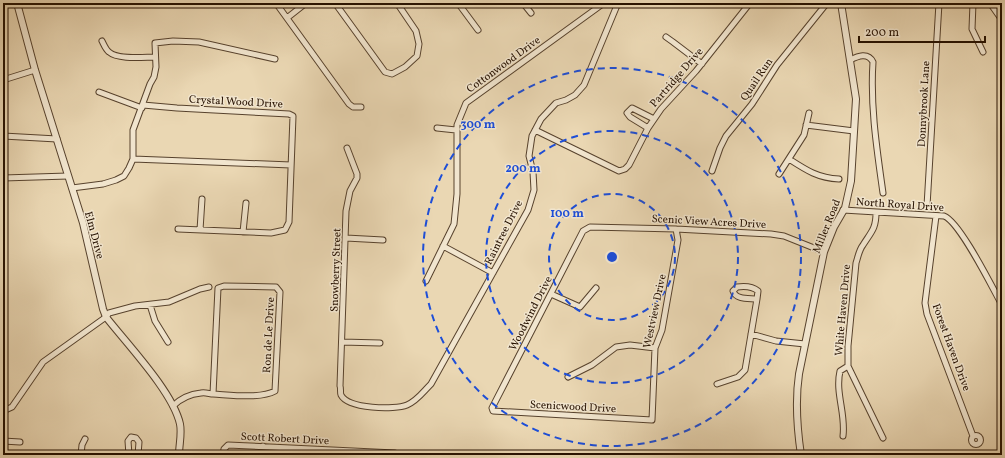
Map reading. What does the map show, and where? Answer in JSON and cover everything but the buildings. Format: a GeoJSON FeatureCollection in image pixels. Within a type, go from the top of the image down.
{"type":"FeatureCollection","features":[{"type":"Feature","properties":{"kind":"street","name":"Elm Drive"},"geometry":{"type":"LineString","coordinates":[[17,3],[35,70],[83,223],[103,309],[106,317],[147,367],[173,406],[180,425],[179,455]]}},
{"type":"Feature","properties":{"kind":"street"},"geometry":{"type":"LineString","coordinates":[[276,3],[349,104],[353,107],[361,107]]}},
{"type":"Feature","properties":{"kind":"street"},"geometry":{"type":"LineString","coordinates":[[287,18],[306,3]]}},
{"type":"Feature","properties":{"kind":"street"},"geometry":{"type":"LineString","coordinates":[[335,3],[385,72],[392,74],[404,68],[417,56],[419,44],[416,31],[397,3]]}},
{"type":"Feature","properties":{"kind":"street"},"geometry":{"type":"LineString","coordinates":[[458,3],[478,30]]}},
{"type":"Feature","properties":{"kind":"street"},"geometry":{"type":"LineString","coordinates":[[523,3],[531,13]]}},
{"type":"Feature","properties":{"kind":"street","name":"Cottonwood Drive"},"geometry":{"type":"LineString","coordinates":[[426,281],[454,224],[457,194],[456,130],[466,102],[604,3]]}},
{"type":"Feature","properties":{"kind":"street","name":"Raintree Drive"},"geometry":{"type":"LineString","coordinates":[[342,396],[357,406],[406,406],[416,400],[431,384],[528,210],[534,190],[530,156],[532,136],[541,119],[556,103],[575,95],[584,85],[618,3]]}},
{"type":"Feature","properties":{"kind":"street","name":"Quail Run"},"geometry":{"type":"LineString","coordinates":[[712,171],[726,136],[752,104],[777,65],[827,3]]}},
{"type":"Feature","properties":{"kind":"street","name":"Miller Road"},"geometry":{"type":"LineString","coordinates":[[800,455],[796,412],[796,390],[824,252],[847,201],[851,181],[856,99],[841,3]]}},
{"type":"Feature","properties":{"kind":"street","name":"Donnybrook Lane"},"geometry":{"type":"LineString","coordinates":[[927,206],[939,3]]}},
{"type":"Feature","properties":{"kind":"street"},"geometry":{"type":"LineString","coordinates":[[973,3],[972,29],[983,52]]}},
{"type":"Feature","properties":{"kind":"street"},"geometry":{"type":"LineString","coordinates":[[990,3],[1002,20]]}},
{"type":"Feature","properties":{"kind":"street","name":"Partridge Drive"},"geometry":{"type":"LineString","coordinates":[[535,130],[619,171],[625,170],[660,109],[702,64],[748,4]]}},
{"type":"Feature","properties":{"kind":"street"},"geometry":{"type":"LineString","coordinates":[[666,37],[702,64]]}},
{"type":"Feature","properties":{"kind":"street"},"geometry":{"type":"LineString","coordinates":[[102,41],[108,52],[116,56],[155,57]]}},
{"type":"Feature","properties":{"kind":"street"},"geometry":{"type":"LineString","coordinates":[[72,188],[103,184],[116,180],[124,176],[129,168],[133,159],[133,130],[154,77],[156,67],[155,43],[173,41],[198,42],[275,59]]}},
{"type":"Feature","properties":{"kind":"street"},"geometry":{"type":"LineString","coordinates":[[850,60],[862,55],[868,57],[873,62],[871,87],[883,193]]}},
{"type":"Feature","properties":{"kind":"street"},"geometry":{"type":"LineString","coordinates":[[3,80],[35,70]]}},
{"type":"Feature","properties":{"kind":"street"},"geometry":{"type":"LineString","coordinates":[[99,92],[142,107]]}},
{"type":"Feature","properties":{"kind":"street","name":"Crystal Wood Drive"},"geometry":{"type":"LineString","coordinates":[[142,107],[289,114],[293,116],[289,222],[285,230],[280,232],[243,232]]}},
{"type":"Feature","properties":{"kind":"street"},"geometry":{"type":"LineString","coordinates":[[648,128],[630,117],[628,113],[630,108],[654,119]]}},
{"type":"Feature","properties":{"kind":"street"},"geometry":{"type":"LineString","coordinates":[[779,174],[804,135],[809,113]]}},
{"type":"Feature","properties":{"kind":"street"},"geometry":{"type":"LineString","coordinates":[[806,126],[854,131]]}},
{"type":"Feature","properties":{"kind":"street"},"geometry":{"type":"LineString","coordinates":[[437,128],[456,130]]}},
{"type":"Feature","properties":{"kind":"street"},"geometry":{"type":"LineString","coordinates":[[3,136],[57,140]]}},
{"type":"Feature","properties":{"kind":"street","name":"Snowberry Street"},"geometry":{"type":"LineString","coordinates":[[342,396],[340,386],[346,211],[350,191],[357,178],[357,174],[347,148]]}},
{"type":"Feature","properties":{"kind":"street"},"geometry":{"type":"LineString","coordinates":[[133,159],[291,165]]}},
{"type":"Feature","properties":{"kind":"street"},"geometry":{"type":"LineString","coordinates":[[789,159],[816,175],[839,179]]}},
{"type":"Feature","properties":{"kind":"street"},"geometry":{"type":"LineString","coordinates":[[3,178],[68,176]]}},
{"type":"Feature","properties":{"kind":"street"},"geometry":{"type":"LineString","coordinates":[[200,230],[202,199]]}},
{"type":"Feature","properties":{"kind":"street"},"geometry":{"type":"LineString","coordinates":[[178,229],[243,232],[246,203]]}},
{"type":"Feature","properties":{"kind":"street","name":"North Royal Drive"},"geometry":{"type":"LineString","coordinates":[[843,210],[948,217],[961,231],[1002,305]]}},
{"type":"Feature","properties":{"kind":"street","name":"White Haven Drive"},"geometry":{"type":"LineString","coordinates":[[848,366],[848,346],[856,263],[862,245],[874,229],[876,213]]}},
{"type":"Feature","properties":{"kind":"street","name":"Forest Haven Drive"},"geometry":{"type":"LineString","coordinates":[[936,216],[925,303],[927,314],[974,436]]}},
{"type":"Feature","properties":{"kind":"street","name":"Scenic View Acres Drive"},"geometry":{"type":"LineString","coordinates":[[590,227],[676,229],[770,234],[784,236],[824,252]]}},
{"type":"Feature","properties":{"kind":"street","name":"Woodwind Drive"},"geometry":{"type":"LineString","coordinates":[[493,411],[492,408],[552,294],[583,231],[590,227]]}},
{"type":"Feature","properties":{"kind":"street","name":"Westview Drive"},"geometry":{"type":"LineString","coordinates":[[652,420],[655,348],[662,330],[678,240],[676,229]]}},
{"type":"Feature","properties":{"kind":"street"},"geometry":{"type":"LineString","coordinates":[[346,238],[383,240]]}},
{"type":"Feature","properties":{"kind":"street"},"geometry":{"type":"LineString","coordinates":[[443,246],[493,273]]}},
{"type":"Feature","properties":{"kind":"street","name":"Ron de Le Drive"},"geometry":{"type":"LineString","coordinates":[[173,406],[180,400],[201,393],[213,394],[245,396],[269,394],[275,391],[280,292],[276,287],[224,286],[218,288],[213,394]]}},
{"type":"Feature","properties":{"kind":"street"},"geometry":{"type":"LineString","coordinates":[[3,411],[12,407],[43,362],[106,317],[109,313],[135,306],[169,302],[200,289],[209,287]]}},
{"type":"Feature","properties":{"kind":"street"},"geometry":{"type":"LineString","coordinates":[[552,294],[580,307],[596,288]]}},
{"type":"Feature","properties":{"kind":"street"},"geometry":{"type":"LineString","coordinates":[[717,384],[738,377],[745,370],[757,299]]}},
{"type":"Feature","properties":{"kind":"street"},"geometry":{"type":"LineString","coordinates":[[150,305],[155,321],[168,342]]}},
{"type":"Feature","properties":{"kind":"street"},"geometry":{"type":"LineString","coordinates":[[751,334],[776,341],[805,344]]}},
{"type":"Feature","properties":{"kind":"street"},"geometry":{"type":"LineString","coordinates":[[342,342],[380,343]]}},
{"type":"Feature","properties":{"kind":"street"},"geometry":{"type":"LineString","coordinates":[[568,377],[592,365],[616,348],[630,345],[655,348]]}},
{"type":"Feature","properties":{"kind":"street"},"geometry":{"type":"LineString","coordinates":[[843,436],[844,426],[838,388],[838,377],[840,371],[848,366],[883,438]]}},
{"type":"Feature","properties":{"kind":"street","name":"Scenicwood Drive"},"geometry":{"type":"LineString","coordinates":[[493,411],[652,420]]}},
{"type":"Feature","properties":{"kind":"street"},"geometry":{"type":"LineString","coordinates":[[129,455],[128,441],[131,437],[136,438],[139,442],[138,455]]}},
{"type":"Feature","properties":{"kind":"street"},"geometry":{"type":"LineString","coordinates":[[80,455],[85,439]]}},
{"type":"Feature","properties":{"kind":"street"},"geometry":{"type":"LineString","coordinates":[[3,441],[20,442]]}},
{"type":"Feature","properties":{"kind":"street","name":"Scott Robert Drive"},"geometry":{"type":"LineString","coordinates":[[223,455],[224,449],[228,445],[263,446],[352,453],[395,453],[401,455]]}},
{"type":"Feature","properties":{"kind":"street"},"geometry":{"type":"LineString","coordinates":[[263,446],[263,455]]}},
{"type":"Feature","properties":{"kind":"street"},"geometry":{"type":"LineString","coordinates":[[305,449],[305,455]]}}]}
